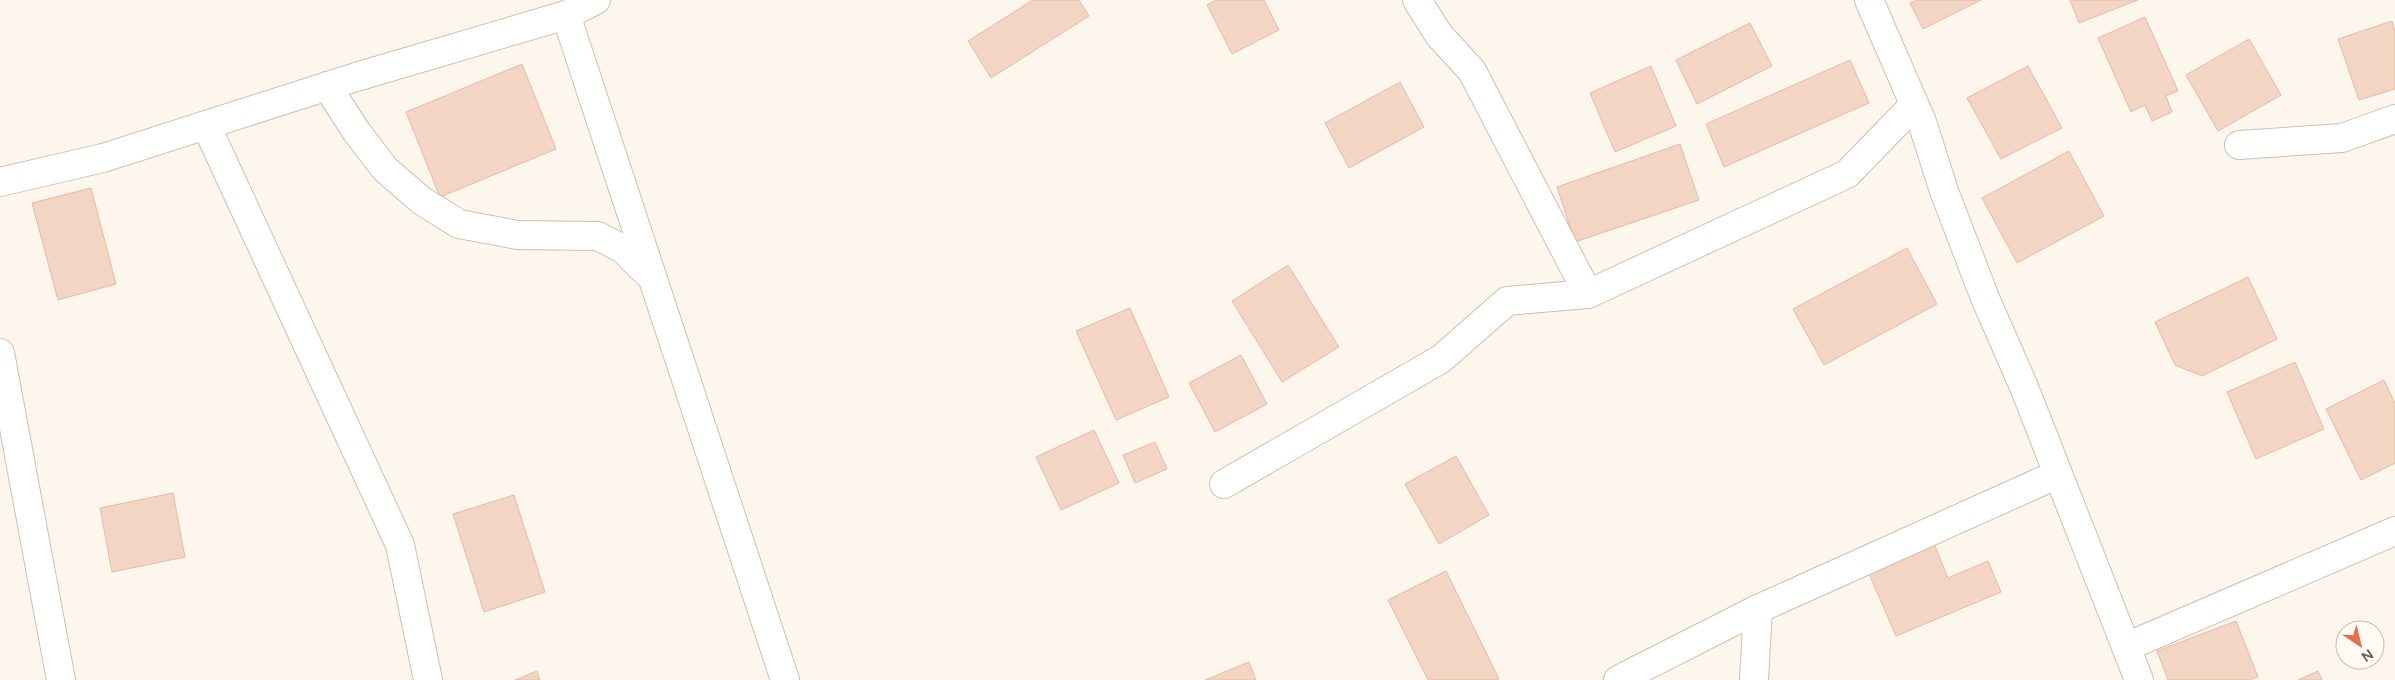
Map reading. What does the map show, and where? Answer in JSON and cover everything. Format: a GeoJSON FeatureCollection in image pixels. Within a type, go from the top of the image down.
{"type":"FeatureCollection","features":[{"type":"Feature","properties":{"kind":"street"},"geometry":{"type":"LineString","coordinates":[[0,182],[103,158],[327,86],[566,15],[596,0]]}},
{"type":"Feature","properties":{"kind":"street"},"geometry":{"type":"LineString","coordinates":[[1417,0],[1439,35],[1472,71],[1588,294]]}},
{"type":"Feature","properties":{"kind":"street"},"geometry":{"type":"LineString","coordinates":[[1869,0],[1914,105],[1985,298],[2024,387],[2139,680]]}},
{"type":"Feature","properties":{"kind":"street"},"geometry":{"type":"LineString","coordinates":[[566,15],[650,276],[785,680]]}},
{"type":"Feature","properties":{"kind":"street"},"geometry":{"type":"LineString","coordinates":[[327,86],[356,131],[385,169],[422,202],[459,224],[518,235],[598,236],[623,249],[650,276]]}},
{"type":"Feature","properties":{"kind":"street"},"geometry":{"type":"LineString","coordinates":[[1224,484],[1441,359],[1507,301],[1588,294],[1847,174],[1914,105]]}},
{"type":"Feature","properties":{"kind":"street"},"geometry":{"type":"LineString","coordinates":[[2239,145],[2342,138],[2395,119]]}},
{"type":"Feature","properties":{"kind":"street"},"geometry":{"type":"LineString","coordinates":[[206,125],[400,545],[428,680]]}},
{"type":"Feature","properties":{"kind":"street"},"geometry":{"type":"LineString","coordinates":[[0,353],[61,680]]}},
{"type":"Feature","properties":{"kind":"street"},"geometry":{"type":"LineString","coordinates":[[1618,680],[1758,609],[2058,474]]}},
{"type":"Feature","properties":{"kind":"street"},"geometry":{"type":"LineString","coordinates":[[2126,647],[2395,531]]}},
{"type":"Feature","properties":{"kind":"street"},"geometry":{"type":"LineString","coordinates":[[1754,680],[1758,609]]}},
{"type":"Feature","properties":{"kind":"building"},"geometry":{"type":"Polygon","coordinates":[[[1033,0],[1079,0],[1089,16],[991,78],[968,41],[1033,0]]]}},
{"type":"Feature","properties":{"kind":"building"},"geometry":{"type":"Polygon","coordinates":[[[1216,0],[1264,0],[1279,30],[1232,54],[1207,5],[1216,0]]]}},
{"type":"Feature","properties":{"kind":"building"},"geometry":{"type":"Polygon","coordinates":[[[1917,0],[1981,0],[1923,29],[1910,3],[1917,0]]]}},
{"type":"Feature","properties":{"kind":"building"},"geometry":{"type":"Polygon","coordinates":[[[2070,0],[2138,0],[2079,23],[2070,0]]]}},
{"type":"Feature","properties":{"kind":"building"},"geometry":{"type":"Polygon","coordinates":[[[2145,17],[2178,91],[2166,96],[2172,112],[2152,121],[2145,105],[2131,112],[2098,38],[2145,17]]]}},
{"type":"Feature","properties":{"kind":"building"},"geometry":{"type":"Polygon","coordinates":[[[2392,21],[2395,32],[2395,89],[2359,100],[2338,39],[2392,21]]]}},
{"type":"Feature","properties":{"kind":"building"},"geometry":{"type":"Polygon","coordinates":[[[1750,23],[1772,66],[1697,104],[1676,60],[1750,23]]]}},
{"type":"Feature","properties":{"kind":"building"},"geometry":{"type":"Polygon","coordinates":[[[2249,39],[2281,95],[2218,131],[2186,75],[2249,39]]]}},
{"type":"Feature","properties":{"kind":"building"},"geometry":{"type":"Polygon","coordinates":[[[1850,60],[1869,103],[1724,167],[1706,124],[1850,60]]]}},
{"type":"Feature","properties":{"kind":"building"},"geometry":{"type":"Polygon","coordinates":[[[522,64],[556,149],[440,197],[406,112],[522,64]]]}},
{"type":"Feature","properties":{"kind":"building"},"geometry":{"type":"Polygon","coordinates":[[[1651,66],[1676,126],[1615,152],[1590,93],[1651,66]]]}},
{"type":"Feature","properties":{"kind":"building"},"geometry":{"type":"Polygon","coordinates":[[[2028,66],[2062,128],[2001,159],[1967,98],[2028,66]]]}},
{"type":"Feature","properties":{"kind":"building"},"geometry":{"type":"Polygon","coordinates":[[[1400,82],[1424,127],[1349,168],[1325,123],[1400,82]]]}},
{"type":"Feature","properties":{"kind":"building"},"geometry":{"type":"Polygon","coordinates":[[[1680,144],[1699,200],[1575,242],[1557,187],[1680,144]]]}},
{"type":"Feature","properties":{"kind":"building"},"geometry":{"type":"Polygon","coordinates":[[[2069,151],[2104,216],[2017,263],[1982,198],[2069,151]]]}},
{"type":"Feature","properties":{"kind":"building"},"geometry":{"type":"Polygon","coordinates":[[[91,188],[116,284],[58,300],[32,203],[91,188]]]}},
{"type":"Feature","properties":{"kind":"building"},"geometry":{"type":"Polygon","coordinates":[[[1907,248],[1937,304],[1824,365],[1793,309],[1907,248]]]}},
{"type":"Feature","properties":{"kind":"building"},"geometry":{"type":"Polygon","coordinates":[[[1288,265],[1339,347],[1282,382],[1232,301],[1288,265]]]}},
{"type":"Feature","properties":{"kind":"building"},"geometry":{"type":"Polygon","coordinates":[[[2248,277],[2277,339],[2202,376],[2175,365],[2155,322],[2248,277]]]}},
{"type":"Feature","properties":{"kind":"building"},"geometry":{"type":"Polygon","coordinates":[[[1130,308],[1169,397],[1116,420],[1076,331],[1130,308]]]}},
{"type":"Feature","properties":{"kind":"building"},"geometry":{"type":"Polygon","coordinates":[[[1241,355],[1267,404],[1215,432],[1189,383],[1241,355]]]}},
{"type":"Feature","properties":{"kind":"building"},"geometry":{"type":"Polygon","coordinates":[[[2295,362],[2324,429],[2256,459],[2227,392],[2295,362]]]}},
{"type":"Feature","properties":{"kind":"building"},"geometry":{"type":"Polygon","coordinates":[[[2384,380],[2395,403],[2395,463],[2361,480],[2326,409],[2384,380]]]}},
{"type":"Feature","properties":{"kind":"building"},"geometry":{"type":"Polygon","coordinates":[[[1094,430],[1119,483],[1061,510],[1036,457],[1094,430]]]}},
{"type":"Feature","properties":{"kind":"building"},"geometry":{"type":"Polygon","coordinates":[[[1155,442],[1167,469],[1135,483],[1123,455],[1155,442]]]}},
{"type":"Feature","properties":{"kind":"building"},"geometry":{"type":"Polygon","coordinates":[[[1456,456],[1489,515],[1439,544],[1405,484],[1456,456]]]}},
{"type":"Feature","properties":{"kind":"building"},"geometry":{"type":"Polygon","coordinates":[[[173,493],[185,557],[112,572],[100,508],[173,493]]]}},
{"type":"Feature","properties":{"kind":"building"},"geometry":{"type":"Polygon","coordinates":[[[514,495],[545,592],[484,612],[453,514],[514,495]]]}},
{"type":"Feature","properties":{"kind":"building"},"geometry":{"type":"Polygon","coordinates":[[[1933,541],[1948,578],[1988,561],[2001,592],[1896,636],[1867,569],[1933,541]]]}},
{"type":"Feature","properties":{"kind":"building"},"geometry":{"type":"Polygon","coordinates":[[[1446,571],[1499,679],[1497,680],[1428,680],[1388,600],[1446,571]]]}},
{"type":"Feature","properties":{"kind":"building"},"geometry":{"type":"Polygon","coordinates":[[[2236,621],[2258,677],[2249,680],[2168,680],[2157,651],[2236,621]]]}},
{"type":"Feature","properties":{"kind":"building"},"geometry":{"type":"Polygon","coordinates":[[[1249,662],[1256,680],[1205,680],[1249,662]]]}},
{"type":"Feature","properties":{"kind":"building"},"geometry":{"type":"Polygon","coordinates":[[[537,671],[540,680],[515,680],[537,671]]]}},
{"type":"Feature","properties":{"kind":"building"},"geometry":{"type":"Polygon","coordinates":[[[2318,671],[2322,680],[2298,680],[2318,671]]]}}]}
